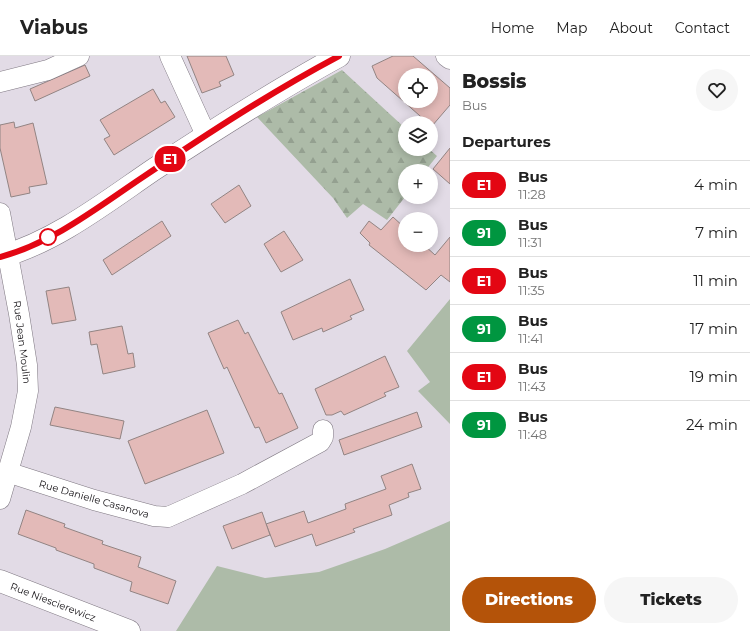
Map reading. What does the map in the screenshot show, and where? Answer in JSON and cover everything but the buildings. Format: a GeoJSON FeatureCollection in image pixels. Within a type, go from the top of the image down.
{"type":"FeatureCollection","features":[{"type":"Feature","properties":{"kind":"street"},"geometry":{"type":"LineString","coordinates":[[0,82],[48,70],[79,56]]}},
{"type":"Feature","properties":{"kind":"street"},"geometry":{"type":"LineString","coordinates":[[170,56],[206,135]]}},
{"type":"Feature","properties":{"kind":"street"},"geometry":{"type":"LineString","coordinates":[[5,256],[63,230],[206,135],[285,85],[339,56]]}},
{"type":"Feature","properties":{"kind":"street"},"geometry":{"type":"LineString","coordinates":[[446,56],[450,59]]}},
{"type":"Feature","properties":{"kind":"street","name":"Rue Jean Moulin"},"geometry":{"type":"LineString","coordinates":[[0,213],[5,256],[27,365],[28,391],[21,427],[0,499]]}},
{"type":"Feature","properties":{"kind":"street","name":"Rue Danielle Casanova"},"geometry":{"type":"LineString","coordinates":[[7,472],[94,500],[154,516],[168,517],[242,484],[320,442],[323,437],[323,430]]}},
{"type":"Feature","properties":{"kind":"street","name":"Rue Niescierewicz"},"geometry":{"type":"LineString","coordinates":[[0,581],[129,631]]}},
{"type":"Feature","properties":{"kind":"green space"},"geometry":{"type":"Polygon","coordinates":[[[342,70],[398,122],[398,156],[437,156],[431,164],[398,164],[398,204],[400,204],[387,220],[363,204],[347,218],[333,198],[257,117],[342,70]]]}},
{"type":"Feature","properties":{"kind":"green space"},"geometry":{"type":"Polygon","coordinates":[[[450,299],[450,424],[418,391],[430,382],[407,351],[450,299]]]}},
{"type":"Feature","properties":{"kind":"green space"},"geometry":{"type":"Polygon","coordinates":[[[450,521],[450,631],[176,631],[217,566],[265,578],[319,572],[385,549],[450,521]]]}},
{"type":"Feature","properties":{"kind":"bus line","name":"E1"},"geometry":{"type":"LineString","coordinates":[[0,257],[9,255],[63,230],[238,114],[285,85],[339,56]]}}]}
